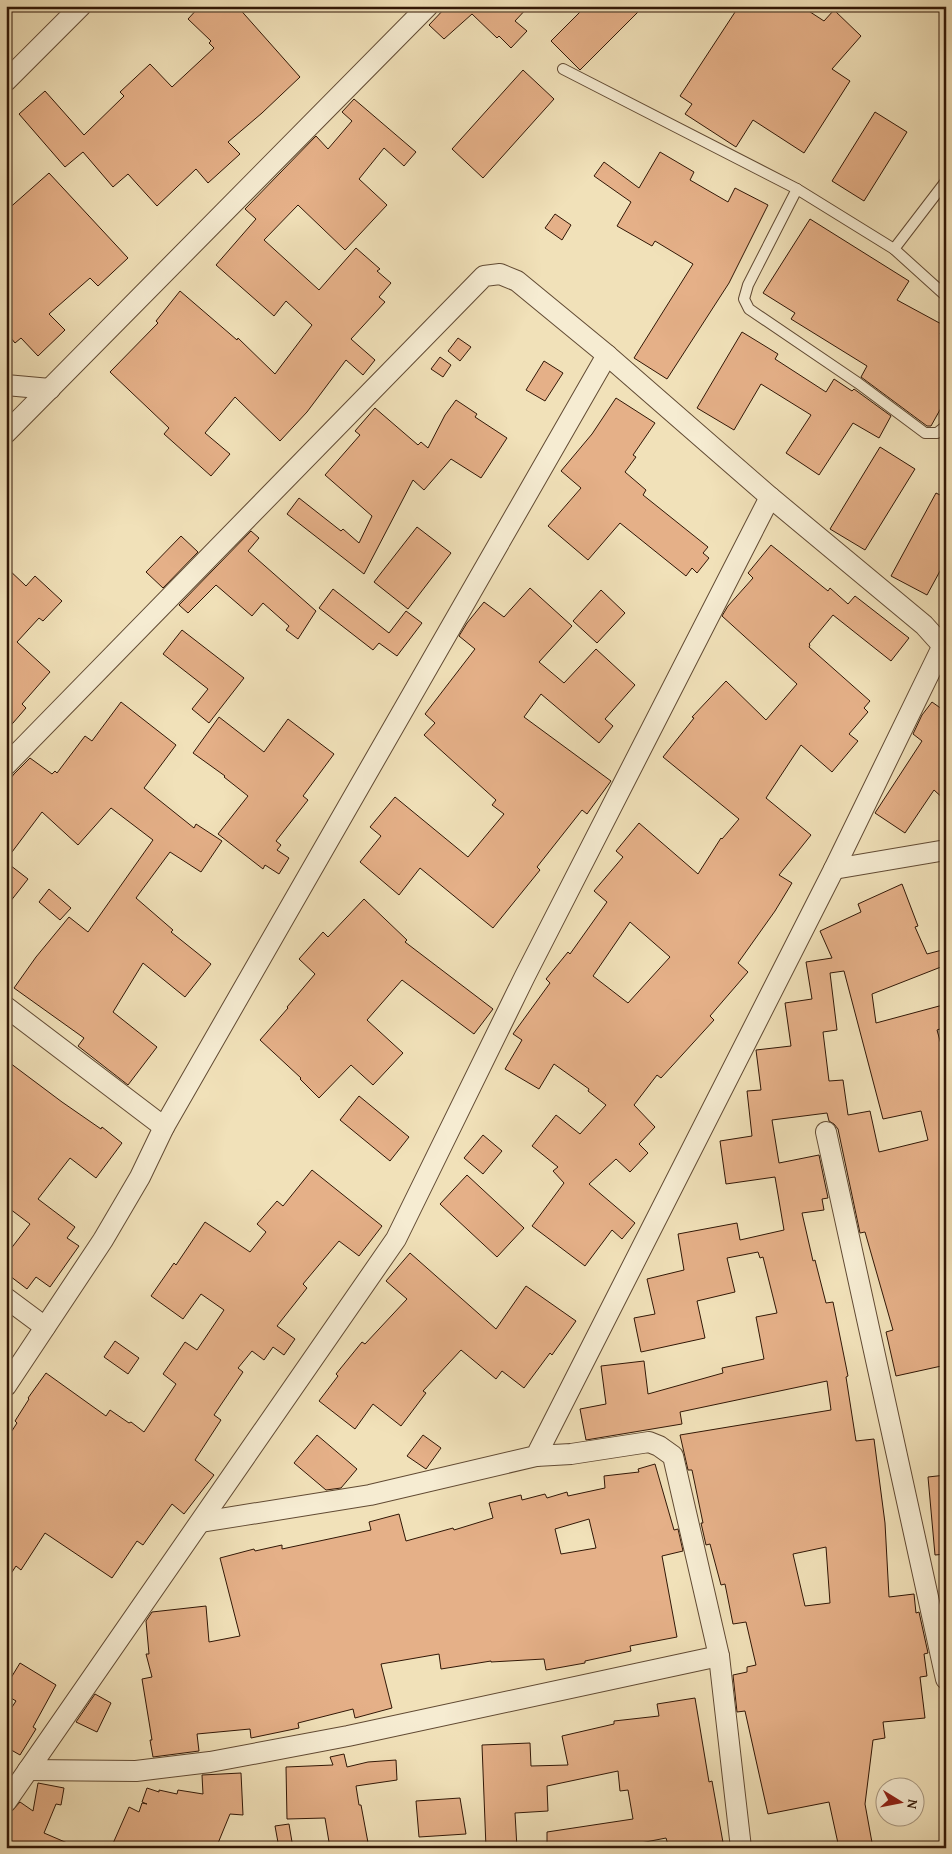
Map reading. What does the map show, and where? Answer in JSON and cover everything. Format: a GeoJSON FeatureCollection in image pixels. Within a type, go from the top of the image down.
{"type":"FeatureCollection","features":[{"type":"Feature","properties":{"kind":"street"},"geometry":{"type":"LineString","coordinates":[[6,80],[81,6]]}},
{"type":"Feature","properties":{"kind":"street"},"geometry":{"type":"LineString","coordinates":[[6,433],[428,6]]}},
{"type":"Feature","properties":{"kind":"street"},"geometry":{"type":"LineString","coordinates":[[6,765],[484,276],[500,274],[517,282],[607,355],[770,498],[924,625],[945,646],[834,870],[536,1456]]}},
{"type":"Feature","properties":{"kind":"street"},"geometry":{"type":"LineString","coordinates":[[6,1386],[103,1240],[140,1177],[164,1127],[607,355]]}},
{"type":"Feature","properties":{"kind":"street"},"geometry":{"type":"LineString","coordinates":[[6,385],[50,388]]}},
{"type":"Feature","properties":{"kind":"street"},"geometry":{"type":"LineString","coordinates":[[6,1802],[396,1239],[525,976],[770,498]]}},
{"type":"Feature","properties":{"kind":"street"},"geometry":{"type":"LineString","coordinates":[[834,870],[946,850]]}},
{"type":"Feature","properties":{"kind":"street"},"geometry":{"type":"LineString","coordinates":[[6,1007],[164,1127]]}},
{"type":"Feature","properties":{"kind":"street"},"geometry":{"type":"LineString","coordinates":[[826,1132],[946,1679]]}},
{"type":"Feature","properties":{"kind":"street"},"geometry":{"type":"LineString","coordinates":[[6,1298],[45,1327]]}},
{"type":"Feature","properties":{"kind":"street"},"geometry":{"type":"LineString","coordinates":[[201,1522],[370,1495],[536,1456],[571,1454],[649,1442],[659,1446],[673,1456],[719,1656],[741,1848]]}},
{"type":"Feature","properties":{"kind":"street"},"geometry":{"type":"LineString","coordinates":[[28,1770],[136,1771],[210,1762],[348,1736],[719,1656]]}},
{"type":"Feature","properties":{"kind":"lane"},"geometry":{"type":"LineString","coordinates":[[563,69],[797,189],[894,249],[946,296]]}},
{"type":"Feature","properties":{"kind":"lane"},"geometry":{"type":"LineString","coordinates":[[894,249],[946,181]]}},
{"type":"Feature","properties":{"kind":"lane"},"geometry":{"type":"LineString","coordinates":[[797,189],[748,285],[744,299],[749,309],[858,383],[925,433],[937,433],[946,426]]}},
{"type":"Feature","properties":{"kind":"building"},"geometry":{"type":"Polygon","coordinates":[[[200,6],[237,6],[300,77],[228,142],[240,154],[208,183],[196,169],[157,206],[128,174],[113,187],[83,152],[65,167],[19,114],[45,91],[84,135],[124,96],[120,92],[150,64],[172,87],[214,48],[209,43],[211,41],[188,19],[200,6]]]}},
{"type":"Feature","properties":{"kind":"building"},"geometry":{"type":"Polygon","coordinates":[[[447,6],[529,6],[515,21],[527,31],[511,48],[499,36],[497,38],[472,14],[444,39],[429,25],[447,6]]]}},
{"type":"Feature","properties":{"kind":"building"},"geometry":{"type":"Polygon","coordinates":[[[586,6],[644,6],[580,70],[551,41],[586,6]]]}},
{"type":"Feature","properties":{"kind":"building"},"geometry":{"type":"Polygon","coordinates":[[[739,6],[801,6],[824,21],[834,10],[861,36],[832,69],[850,81],[804,153],[753,120],[736,147],[685,114],[692,104],[680,96],[739,6]]]}},
{"type":"Feature","properties":{"kind":"building"},"geometry":{"type":"Polygon","coordinates":[[[523,70],[554,99],[483,178],[452,149],[523,70]]]}},
{"type":"Feature","properties":{"kind":"building"},"geometry":{"type":"Polygon","coordinates":[[[354,99],[416,152],[404,166],[384,148],[359,179],[387,205],[345,250],[298,205],[264,240],[319,290],[356,248],[380,269],[377,271],[391,283],[379,297],[385,302],[351,339],[375,360],[363,375],[346,360],[307,412],[280,441],[235,397],[205,433],[230,454],[211,476],[164,434],[169,428],[110,372],[158,323],[156,321],[180,291],[237,340],[238,338],[275,374],[312,325],[286,301],[274,316],[216,265],[256,219],[245,209],[316,136],[328,149],[352,121],[342,112],[354,99]]]}},
{"type":"Feature","properties":{"kind":"building"},"geometry":{"type":"Polygon","coordinates":[[[875,112],[907,132],[864,201],[832,181],[875,112]]]}},
{"type":"Feature","properties":{"kind":"building"},"geometry":{"type":"Polygon","coordinates":[[[660,152],[694,172],[690,180],[728,202],[735,188],[768,205],[729,283],[667,379],[634,358],[693,264],[655,241],[652,246],[617,226],[631,202],[594,176],[604,162],[639,188],[660,152]]]}},
{"type":"Feature","properties":{"kind":"building"},"geometry":{"type":"Polygon","coordinates":[[[49,173],[128,258],[98,286],[90,278],[49,314],[65,330],[38,356],[21,338],[15,343],[6,332],[6,211],[49,173]]]}},
{"type":"Feature","properties":{"kind":"building"},"geometry":{"type":"Polygon","coordinates":[[[555,214],[571,225],[562,240],[545,228],[555,214]]]}},
{"type":"Feature","properties":{"kind":"building"},"geometry":{"type":"Polygon","coordinates":[[[810,219],[909,281],[897,300],[945,326],[940,334],[946,337],[946,399],[931,426],[927,426],[861,377],[867,366],[791,319],[795,313],[763,293],[810,219]]]}},
{"type":"Feature","properties":{"kind":"building"},"geometry":{"type":"Polygon","coordinates":[[[742,332],[778,354],[775,359],[826,392],[834,379],[852,391],[854,389],[891,416],[879,438],[853,423],[819,475],[786,453],[811,415],[761,384],[734,430],[697,408],[742,332]]]}},
{"type":"Feature","properties":{"kind":"building"},"geometry":{"type":"Polygon","coordinates":[[[458,338],[471,347],[460,361],[448,351],[458,338]]]}},
{"type":"Feature","properties":{"kind":"building"},"geometry":{"type":"Polygon","coordinates":[[[440,357],[451,365],[443,377],[431,369],[440,357]]]}},
{"type":"Feature","properties":{"kind":"building"},"geometry":{"type":"Polygon","coordinates":[[[544,361],[563,373],[545,401],[526,390],[544,361]]]}},
{"type":"Feature","properties":{"kind":"building"},"geometry":{"type":"Polygon","coordinates":[[[616,398],[655,423],[633,455],[636,457],[625,472],[646,490],[643,495],[708,547],[703,553],[709,558],[697,573],[692,568],[686,576],[620,523],[588,560],[548,526],[581,488],[561,471],[592,434],[616,398]]]}},
{"type":"Feature","properties":{"kind":"building"},"geometry":{"type":"Polygon","coordinates":[[[456,400],[477,414],[475,417],[507,438],[481,478],[451,459],[424,490],[413,480],[364,574],[287,514],[299,498],[341,531],[343,529],[359,543],[372,516],[325,475],[360,435],[355,431],[375,408],[418,445],[421,442],[428,448],[445,415],[456,400]]]}},
{"type":"Feature","properties":{"kind":"building"},"geometry":{"type":"Polygon","coordinates":[[[880,447],[915,469],[865,550],[830,529],[880,447]]]}},
{"type":"Feature","properties":{"kind":"building"},"geometry":{"type":"Polygon","coordinates":[[[936,493],[946,498],[946,560],[927,595],[891,576],[936,493]]]}},
{"type":"Feature","properties":{"kind":"building"},"geometry":{"type":"Polygon","coordinates":[[[417,527],[451,553],[408,609],[374,582],[417,527]]]}},
{"type":"Feature","properties":{"kind":"building"},"geometry":{"type":"Polygon","coordinates":[[[251,531],[259,538],[248,551],[316,611],[298,639],[286,630],[289,626],[263,603],[252,616],[216,585],[188,613],[179,605],[251,531]]]}},
{"type":"Feature","properties":{"kind":"building"},"geometry":{"type":"Polygon","coordinates":[[[181,536],[198,552],[163,588],[146,572],[181,536]]]}},
{"type":"Feature","properties":{"kind":"building"},"geometry":{"type":"Polygon","coordinates":[[[771,545],[828,591],[830,588],[848,604],[855,596],[909,638],[891,661],[833,615],[809,644],[809,647],[870,701],[864,708],[868,712],[849,734],[858,741],[832,772],[801,745],[766,798],[811,835],[779,875],[792,883],[775,911],[738,963],[748,972],[710,1016],[714,1020],[661,1078],[657,1075],[634,1105],[655,1127],[639,1144],[648,1153],[630,1172],[616,1159],[589,1184],[635,1223],[622,1239],[612,1230],[585,1266],[532,1226],[564,1183],[553,1171],[558,1167],[532,1146],[556,1115],[580,1134],[606,1105],[588,1091],[589,1089],[554,1064],[539,1089],[505,1069],[522,1040],[513,1034],[550,983],[546,979],[568,952],[570,954],[607,902],[594,891],[623,857],[616,851],[639,823],[698,874],[721,838],[739,819],[663,757],[694,718],[692,717],[726,681],[766,720],[797,684],[722,616],[728,606],[753,578],[748,573],[771,545]],[[630,922],[593,976],[628,1003],[670,957],[630,922]]]}},
{"type":"Feature","properties":{"kind":"building"},"geometry":{"type":"Polygon","coordinates":[[[6,567],[26,586],[35,576],[62,601],[43,621],[39,618],[17,642],[50,672],[22,704],[26,708],[6,731],[6,567]]]}},
{"type":"Feature","properties":{"kind":"building"},"geometry":{"type":"Polygon","coordinates":[[[530,588],[572,626],[539,662],[564,683],[596,649],[635,685],[605,719],[613,726],[599,743],[541,694],[524,717],[611,781],[587,814],[582,810],[537,867],[540,870],[493,928],[420,868],[399,895],[360,862],[381,836],[370,827],[395,797],[468,857],[504,814],[492,805],[496,800],[424,735],[435,723],[425,714],[475,649],[459,636],[484,602],[504,617],[530,588]]]}},
{"type":"Feature","properties":{"kind":"building"},"geometry":{"type":"Polygon","coordinates":[[[333,589],[389,633],[406,611],[422,623],[397,656],[379,643],[373,650],[319,608],[333,589]]]}},
{"type":"Feature","properties":{"kind":"building"},"geometry":{"type":"Polygon","coordinates":[[[601,590],[625,613],[597,643],[573,621],[601,590]]]}},
{"type":"Feature","properties":{"kind":"building"},"geometry":{"type":"Polygon","coordinates":[[[182,630],[244,678],[209,723],[192,709],[208,689],[163,654],[182,630]]]}},
{"type":"Feature","properties":{"kind":"building"},"geometry":{"type":"Polygon","coordinates":[[[121,702],[176,745],[144,788],[194,828],[196,824],[222,841],[201,872],[170,852],[136,898],[173,930],[171,932],[211,964],[185,997],[143,963],[113,1012],[157,1047],[128,1085],[78,1046],[84,1038],[14,988],[36,957],[69,917],[88,932],[153,840],[111,808],[78,845],[42,812],[6,860],[6,784],[30,758],[52,774],[55,771],[57,773],[85,736],[92,741],[121,702]]]}},
{"type":"Feature","properties":{"kind":"building"},"geometry":{"type":"Polygon","coordinates":[[[932,702],[946,712],[946,801],[934,790],[905,833],[875,813],[922,741],[913,734],[922,715],[932,702]]]}},
{"type":"Feature","properties":{"kind":"building"},"geometry":{"type":"Polygon","coordinates":[[[219,717],[264,752],[288,719],[334,754],[303,796],[308,800],[276,841],[281,845],[277,850],[289,858],[279,874],[265,865],[263,869],[218,834],[248,796],[225,776],[193,753],[219,717]]]}},
{"type":"Feature","properties":{"kind":"building"},"geometry":{"type":"Polygon","coordinates":[[[6,862],[28,879],[6,907],[6,862]]]}},
{"type":"Feature","properties":{"kind":"building"},"geometry":{"type":"Polygon","coordinates":[[[902,884],[918,926],[915,927],[927,954],[946,949],[946,965],[872,994],[876,1023],[943,1005],[946,1017],[946,1027],[937,1030],[946,1062],[946,1365],[896,1376],[886,1332],[893,1330],[865,1232],[860,1233],[838,1129],[829,1121],[827,1113],[772,1120],[779,1163],[819,1155],[828,1198],[822,1199],[824,1210],[802,1213],[813,1261],[815,1260],[826,1303],[833,1302],[848,1376],[846,1377],[856,1441],[874,1439],[885,1523],[889,1597],[914,1594],[916,1613],[919,1612],[928,1653],[924,1654],[927,1676],[920,1677],[925,1718],[883,1722],[885,1738],[873,1740],[865,1804],[873,1848],[839,1848],[829,1802],[768,1814],[745,1711],[737,1712],[733,1675],[747,1672],[747,1667],[756,1665],[746,1622],[733,1624],[725,1584],[721,1585],[710,1544],[706,1545],[692,1470],[688,1470],[680,1435],[831,1410],[827,1381],[680,1412],[682,1424],[586,1440],[580,1409],[606,1404],[601,1366],[644,1361],[648,1394],[723,1373],[722,1368],[764,1359],[756,1317],[777,1313],[763,1257],[760,1258],[758,1252],[727,1258],[735,1292],[697,1301],[705,1338],[641,1352],[634,1318],[655,1314],[647,1279],[684,1270],[678,1234],[737,1223],[740,1240],[784,1230],[775,1177],[726,1184],[720,1141],[752,1136],[747,1091],[761,1090],[756,1050],[791,1046],[785,1003],[812,999],[806,962],[832,958],[820,931],[861,912],[858,904],[902,884]],[[844,971],[830,973],[837,1030],[823,1032],[829,1081],[843,1080],[848,1115],[870,1111],[879,1152],[928,1140],[921,1111],[883,1119],[844,971]],[[826,1547],[793,1554],[805,1606],[830,1603],[826,1547]]]}},
{"type":"Feature","properties":{"kind":"building"},"geometry":{"type":"Polygon","coordinates":[[[49,889],[71,908],[60,920],[39,902],[49,889]]]}},
{"type":"Feature","properties":{"kind":"building"},"geometry":{"type":"Polygon","coordinates":[[[364,899],[407,940],[405,942],[493,1009],[474,1034],[402,980],[367,1020],[403,1053],[373,1085],[351,1065],[319,1098],[301,1078],[260,1040],[315,974],[299,959],[323,932],[328,937],[364,899]]]}},
{"type":"Feature","properties":{"kind":"building"},"geometry":{"type":"Polygon","coordinates":[[[6,1060],[62,1102],[101,1129],[102,1127],[122,1143],[96,1178],[70,1158],[38,1199],[75,1227],[67,1238],[79,1246],[50,1287],[36,1277],[27,1289],[6,1273],[6,1255],[30,1224],[6,1206],[6,1060]]]}},
{"type":"Feature","properties":{"kind":"building"},"geometry":{"type":"Polygon","coordinates":[[[359,1096],[409,1137],[390,1161],[340,1120],[359,1096]]]}},
{"type":"Feature","properties":{"kind":"building"},"geometry":{"type":"Polygon","coordinates":[[[483,1135],[502,1151],[483,1174],[464,1158],[483,1135]]]}},
{"type":"Feature","properties":{"kind":"building"},"geometry":{"type":"Polygon","coordinates":[[[312,1170],[382,1226],[359,1256],[339,1241],[303,1284],[307,1288],[277,1326],[295,1339],[284,1355],[273,1347],[264,1360],[252,1351],[238,1368],[243,1372],[214,1415],[221,1420],[195,1460],[214,1475],[184,1514],[172,1504],[143,1545],[137,1541],[112,1578],[45,1533],[21,1570],[16,1566],[6,1581],[6,1440],[17,1423],[15,1421],[28,1398],[46,1373],[106,1416],[110,1410],[144,1432],[176,1384],[163,1374],[185,1342],[197,1350],[224,1310],[201,1294],[183,1319],[151,1296],[174,1263],[176,1265],[205,1222],[250,1252],[266,1232],[257,1224],[277,1201],[283,1206],[312,1170]]]}},
{"type":"Feature","properties":{"kind":"building"},"geometry":{"type":"Polygon","coordinates":[[[467,1175],[524,1228],[497,1257],[440,1204],[467,1175]]]}},
{"type":"Feature","properties":{"kind":"building"},"geometry":{"type":"Polygon","coordinates":[[[410,1253],[496,1329],[526,1286],[576,1321],[552,1355],[550,1353],[524,1388],[502,1371],[496,1379],[461,1350],[423,1391],[426,1393],[401,1426],[373,1404],[355,1429],[319,1401],[338,1376],[336,1374],[362,1342],[365,1344],[407,1299],[386,1281],[410,1253]]]}},
{"type":"Feature","properties":{"kind":"building"},"geometry":{"type":"Polygon","coordinates":[[[115,1341],[139,1358],[128,1374],[104,1357],[115,1341]]]}},
{"type":"Feature","properties":{"kind":"building"},"geometry":{"type":"Polygon","coordinates":[[[317,1435],[357,1469],[341,1488],[326,1490],[294,1463],[317,1435]]]}},
{"type":"Feature","properties":{"kind":"building"},"geometry":{"type":"Polygon","coordinates":[[[423,1435],[441,1448],[426,1469],[407,1456],[423,1435]]]}},
{"type":"Feature","properties":{"kind":"building"},"geometry":{"type":"Polygon","coordinates":[[[655,1464],[674,1530],[678,1529],[683,1551],[662,1556],[677,1637],[630,1646],[631,1651],[585,1661],[585,1663],[546,1670],[544,1659],[491,1661],[441,1669],[439,1654],[381,1664],[392,1708],[355,1718],[353,1709],[298,1723],[299,1728],[251,1738],[250,1729],[197,1734],[199,1751],[153,1757],[142,1679],[152,1677],[146,1654],[149,1654],[146,1621],[152,1612],[206,1606],[209,1642],[240,1636],[220,1558],[254,1549],[255,1551],[282,1545],[282,1549],[371,1530],[369,1522],[399,1514],[406,1541],[453,1528],[454,1530],[493,1518],[489,1503],[521,1495],[522,1500],[545,1494],[547,1498],[567,1492],[568,1496],[605,1488],[604,1476],[639,1472],[638,1469],[655,1464]],[[589,1519],[555,1529],[561,1554],[596,1548],[589,1519]]]}},
{"type":"Feature","properties":{"kind":"building"},"geometry":{"type":"Polygon","coordinates":[[[946,1475],[946,1554],[935,1555],[928,1477],[946,1475]]]}},
{"type":"Feature","properties":{"kind":"building"},"geometry":{"type":"Polygon","coordinates":[[[20,1663],[56,1685],[33,1727],[36,1729],[20,1755],[6,1747],[6,1716],[16,1701],[6,1695],[6,1686],[20,1663]]]}},
{"type":"Feature","properties":{"kind":"building"},"geometry":{"type":"Polygon","coordinates":[[[95,1694],[111,1703],[97,1732],[76,1722],[95,1694]]]}},
{"type":"Feature","properties":{"kind":"building"},"geometry":{"type":"Polygon","coordinates":[[[695,1698],[709,1782],[712,1781],[724,1848],[669,1848],[666,1838],[615,1848],[547,1848],[547,1832],[633,1819],[628,1790],[620,1791],[618,1771],[547,1786],[548,1811],[515,1813],[517,1848],[486,1848],[482,1745],[530,1743],[531,1766],[568,1765],[562,1736],[614,1724],[614,1721],[659,1716],[657,1704],[695,1698]]]}},
{"type":"Feature","properties":{"kind":"building"},"geometry":{"type":"Polygon","coordinates":[[[344,1754],[347,1767],[368,1762],[396,1760],[397,1780],[356,1786],[369,1848],[330,1848],[325,1818],[287,1819],[286,1767],[333,1765],[330,1757],[344,1754]]]}},
{"type":"Feature","properties":{"kind":"building"},"geometry":{"type":"Polygon","coordinates":[[[241,1773],[243,1815],[230,1814],[216,1848],[111,1848],[129,1807],[139,1812],[142,1803],[147,1804],[142,1802],[147,1788],[159,1792],[159,1790],[177,1794],[178,1790],[203,1794],[202,1775],[241,1773]]]}},
{"type":"Feature","properties":{"kind":"building"},"geometry":{"type":"Polygon","coordinates":[[[38,1783],[64,1788],[61,1805],[56,1804],[44,1833],[79,1848],[6,1848],[6,1814],[11,1812],[20,1802],[33,1811],[38,1783]]]}},
{"type":"Feature","properties":{"kind":"building"},"geometry":{"type":"Polygon","coordinates":[[[460,1798],[466,1834],[419,1837],[416,1801],[460,1798]]]}},
{"type":"Feature","properties":{"kind":"building"},"geometry":{"type":"Polygon","coordinates":[[[289,1824],[293,1848],[279,1848],[275,1826],[289,1824]]]}}]}
